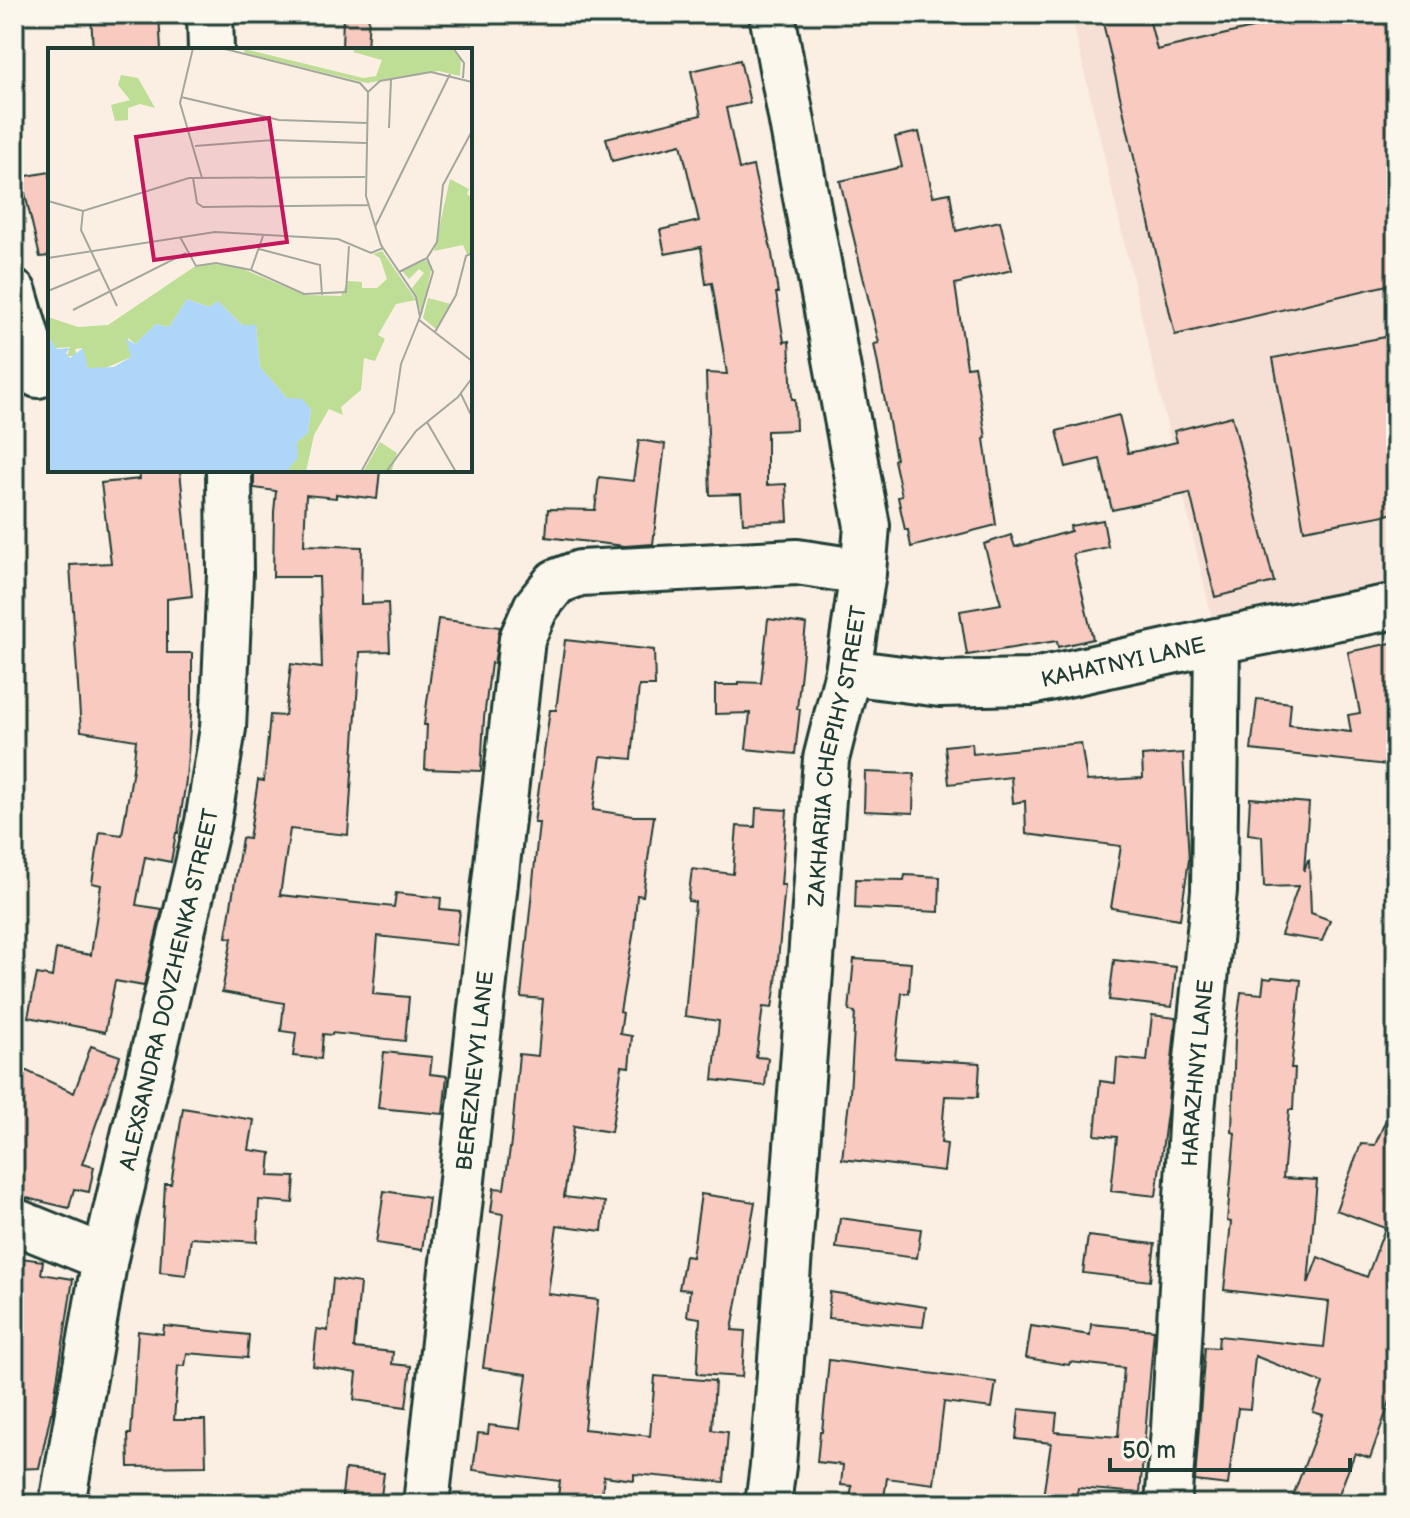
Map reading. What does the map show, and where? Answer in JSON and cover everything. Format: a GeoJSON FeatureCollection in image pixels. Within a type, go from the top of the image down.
{"type":"FeatureCollection","features":[{"type":"Feature","properties":{"kind":"street"},"geometry":{"type":"LineString","coordinates":[[210,14],[211,48]]}},
{"type":"Feature","properties":{"kind":"street","name":"ZAKHARIIA CHEPIHY STREET"},"geometry":{"type":"LineString","coordinates":[[768,1504],[826,759],[848,672],[867,526],[772,14]]}},
{"type":"Feature","properties":{"kind":"street"},"geometry":{"type":"LineString","coordinates":[[14,293],[34,378]]}},
{"type":"Feature","properties":{"kind":"street","name":"ALEXSANDRA DOVZHENKA STREET"},"geometry":{"type":"LineString","coordinates":[[62,1504],[105,1258],[208,822],[223,728],[230,574],[229,472]]}},
{"type":"Feature","properties":{"kind":"street","name":"BEREZNEVYI LANE"},"geometry":{"type":"LineString","coordinates":[[426,1504],[522,639],[536,607],[556,582],[580,573],[797,562],[863,572]]}},
{"type":"Feature","properties":{"kind":"street","name":"KAHATNYI LANE"},"geometry":{"type":"LineString","coordinates":[[848,672],[940,684],[1030,682],[1396,606]]}},
{"type":"Feature","properties":{"kind":"street","name":"HARAZHNYI LANE"},"geometry":{"type":"LineString","coordinates":[[1168,1504],[1192,1109],[1214,891],[1217,641]]}},
{"type":"Feature","properties":{"kind":"street"},"geometry":{"type":"LineString","coordinates":[[14,1221],[105,1258]]}},
{"type":"Feature","properties":{"kind":"shaded area"},"geometry":{"type":"Polygon","coordinates":[[[1071,14],[1396,14],[1396,596],[1215,631],[1071,14]]]}},
{"type":"Feature","properties":{"kind":"building"},"geometry":{"type":"Polygon","coordinates":[[[91,14],[159,14],[161,48],[93,48],[91,14]]]}},
{"type":"Feature","properties":{"kind":"building"},"geometry":{"type":"Polygon","coordinates":[[[343,14],[369,14],[367,48],[342,48],[343,14]]]}},
{"type":"Feature","properties":{"kind":"building"},"geometry":{"type":"Polygon","coordinates":[[[1101,14],[1148,14],[1157,50],[1313,14],[1396,14],[1396,283],[1175,335],[1101,14]]]}},
{"type":"Feature","properties":{"kind":"building"},"geometry":{"type":"Polygon","coordinates":[[[740,60],[750,103],[726,108],[739,169],[753,166],[772,254],[784,342],[789,341],[796,430],[767,431],[767,485],[786,484],[788,521],[743,523],[741,494],[710,495],[706,373],[727,374],[712,283],[706,284],[701,247],[665,254],[660,230],[699,221],[681,144],[612,161],[606,138],[701,115],[691,71],[740,60]]]}},
{"type":"Feature","properties":{"kind":"building"},"geometry":{"type":"Polygon","coordinates":[[[919,132],[933,196],[950,193],[956,231],[1000,221],[1012,270],[955,284],[967,367],[974,366],[981,406],[996,525],[911,547],[898,497],[902,496],[874,344],[879,343],[840,181],[902,167],[895,137],[919,132]]]}},
{"type":"Feature","properties":{"kind":"building"},"geometry":{"type":"Polygon","coordinates":[[[48,172],[48,256],[40,257],[21,177],[48,172]]]}},
{"type":"Feature","properties":{"kind":"building"},"geometry":{"type":"Polygon","coordinates":[[[1396,335],[1396,513],[1304,530],[1273,358],[1396,335]]]}},
{"type":"Feature","properties":{"kind":"building"},"geometry":{"type":"Polygon","coordinates":[[[1119,415],[1128,453],[1177,442],[1174,431],[1232,416],[1274,582],[1215,597],[1190,493],[1112,510],[1100,459],[1066,467],[1057,431],[1119,415]]]}},
{"type":"Feature","properties":{"kind":"building"},"geometry":{"type":"Polygon","coordinates":[[[639,440],[665,444],[653,544],[625,546],[546,537],[548,509],[595,510],[599,477],[633,481],[639,440]]]}},
{"type":"Feature","properties":{"kind":"building"},"geometry":{"type":"Polygon","coordinates":[[[139,472],[180,472],[192,596],[167,599],[167,653],[192,653],[192,702],[186,780],[171,862],[145,857],[136,905],[162,909],[144,986],[115,981],[105,1032],[28,1017],[37,974],[52,977],[56,949],[91,955],[101,885],[92,883],[100,832],[122,835],[136,740],[81,731],[70,565],[111,563],[101,483],[140,479],[139,472]]]}},
{"type":"Feature","properties":{"kind":"building"},"geometry":{"type":"Polygon","coordinates":[[[254,472],[380,472],[377,499],[336,494],[336,498],[306,495],[304,545],[362,547],[361,604],[388,603],[390,651],[360,652],[348,835],[290,829],[280,895],[394,907],[396,893],[441,898],[440,909],[460,911],[456,945],[378,936],[373,994],[409,997],[405,1041],[323,1034],[321,1059],[293,1056],[296,1033],[281,1031],[284,1003],[222,992],[232,938],[226,937],[242,838],[249,839],[258,780],[264,781],[270,715],[285,716],[291,664],[322,668],[319,577],[273,577],[276,491],[254,488],[254,472]]]}},
{"type":"Feature","properties":{"kind":"building"},"geometry":{"type":"Polygon","coordinates":[[[1103,520],[1108,547],[1073,554],[1093,639],[1058,647],[1057,641],[967,655],[960,611],[1001,604],[984,544],[1011,535],[1015,547],[1071,531],[1070,526],[1103,520]]]}},
{"type":"Feature","properties":{"kind":"building"},"geometry":{"type":"Polygon","coordinates":[[[438,619],[500,627],[494,664],[491,663],[481,771],[425,769],[427,725],[424,725],[438,619]]]}},
{"type":"Feature","properties":{"kind":"building"},"geometry":{"type":"Polygon","coordinates":[[[768,619],[806,624],[795,754],[746,749],[750,713],[715,714],[715,685],[761,683],[768,619]]]}},
{"type":"Feature","properties":{"kind":"building"},"geometry":{"type":"Polygon","coordinates":[[[565,640],[654,650],[655,686],[639,686],[632,759],[601,756],[593,810],[654,816],[643,896],[637,895],[620,1012],[623,1013],[620,1034],[632,1036],[629,1067],[622,1066],[611,1132],[574,1126],[564,1197],[605,1202],[602,1231],[557,1225],[548,1294],[598,1300],[584,1429],[650,1436],[655,1376],[715,1381],[712,1430],[728,1432],[724,1482],[634,1474],[634,1480],[604,1476],[601,1504],[557,1504],[560,1481],[473,1470],[478,1433],[488,1434],[489,1425],[520,1429],[527,1374],[483,1368],[503,1214],[491,1212],[494,1188],[504,1189],[519,1054],[538,1056],[543,999],[521,997],[539,823],[534,823],[550,710],[556,710],[565,640]]]}},
{"type":"Feature","properties":{"kind":"building"},"geometry":{"type":"Polygon","coordinates":[[[1396,642],[1396,766],[1251,750],[1257,699],[1291,703],[1289,725],[1351,732],[1348,715],[1360,713],[1348,652],[1396,642]]]}},
{"type":"Feature","properties":{"kind":"building"},"geometry":{"type":"Polygon","coordinates":[[[972,743],[973,754],[1081,743],[1087,781],[1143,778],[1142,756],[1183,753],[1189,860],[1180,919],[1111,908],[1121,846],[1026,834],[1025,801],[1013,803],[1011,777],[949,784],[945,746],[972,743]]]}},
{"type":"Feature","properties":{"kind":"building"},"geometry":{"type":"Polygon","coordinates":[[[865,772],[914,774],[913,813],[864,811],[865,772]]]}},
{"type":"Feature","properties":{"kind":"building"},"geometry":{"type":"Polygon","coordinates":[[[1250,798],[1309,803],[1304,871],[1309,860],[1311,913],[1330,920],[1322,941],[1281,935],[1298,886],[1264,887],[1262,836],[1248,834],[1250,798]]]}},
{"type":"Feature","properties":{"kind":"building"},"geometry":{"type":"Polygon","coordinates":[[[756,808],[787,810],[781,885],[785,885],[776,983],[772,1008],[763,1007],[756,1057],[768,1058],[765,1086],[713,1080],[719,1021],[685,1016],[695,902],[688,901],[692,869],[733,874],[737,826],[755,827],[756,808]]]}},
{"type":"Feature","properties":{"kind":"building"},"geometry":{"type":"Polygon","coordinates":[[[905,875],[940,877],[939,912],[855,908],[856,879],[904,880],[905,875]]]}},
{"type":"Feature","properties":{"kind":"building"},"geometry":{"type":"Polygon","coordinates":[[[854,959],[911,963],[909,993],[902,993],[895,1058],[980,1063],[978,1097],[945,1096],[941,1143],[947,1144],[944,1171],[842,1159],[855,1012],[849,1011],[854,959]]]}},
{"type":"Feature","properties":{"kind":"building"},"geometry":{"type":"Polygon","coordinates":[[[1114,960],[1176,967],[1172,1007],[1109,1000],[1114,960]]]}},
{"type":"Feature","properties":{"kind":"building"},"geometry":{"type":"Polygon","coordinates":[[[1264,978],[1301,980],[1291,1068],[1295,1068],[1293,1110],[1289,1110],[1283,1178],[1317,1180],[1308,1284],[1318,1257],[1367,1277],[1385,1228],[1336,1210],[1361,1144],[1375,1145],[1396,1097],[1396,1384],[1370,1458],[1355,1453],[1335,1504],[1290,1504],[1323,1415],[1313,1412],[1323,1383],[1255,1356],[1250,1409],[1238,1408],[1228,1485],[1195,1481],[1205,1347],[1218,1348],[1219,1336],[1324,1347],[1329,1302],[1224,1290],[1235,1133],[1232,1132],[1235,1038],[1241,992],[1262,994],[1264,978]]]}},
{"type":"Feature","properties":{"kind":"building"},"geometry":{"type":"Polygon","coordinates":[[[1152,1015],[1176,1018],[1156,1196],[1111,1191],[1117,1137],[1095,1135],[1100,1081],[1115,1083],[1117,1058],[1147,1061],[1152,1015]]]}},
{"type":"Feature","properties":{"kind":"building"},"geometry":{"type":"Polygon","coordinates":[[[91,1046],[120,1056],[82,1164],[94,1167],[89,1192],[74,1189],[69,1208],[14,1195],[14,1065],[74,1093],[91,1046]]]}},
{"type":"Feature","properties":{"kind":"building"},"geometry":{"type":"Polygon","coordinates":[[[384,1052],[432,1057],[430,1074],[447,1076],[443,1114],[378,1108],[384,1052]]]}},
{"type":"Feature","properties":{"kind":"building"},"geometry":{"type":"Polygon","coordinates":[[[183,1108],[254,1120],[249,1150],[271,1153],[269,1176],[295,1177],[293,1203],[259,1200],[257,1242],[191,1238],[186,1275],[160,1272],[165,1184],[171,1184],[183,1108]]]}},
{"type":"Feature","properties":{"kind":"building"},"geometry":{"type":"Polygon","coordinates":[[[384,1191],[429,1198],[422,1250],[376,1243],[384,1191]]]}},
{"type":"Feature","properties":{"kind":"building"},"geometry":{"type":"Polygon","coordinates":[[[701,1194],[755,1202],[732,1330],[745,1331],[742,1377],[697,1374],[700,1318],[687,1316],[690,1290],[679,1289],[685,1256],[692,1257],[701,1194]]]}},
{"type":"Feature","properties":{"kind":"building"},"geometry":{"type":"Polygon","coordinates":[[[840,1218],[921,1229],[917,1258],[836,1248],[840,1218]]]}},
{"type":"Feature","properties":{"kind":"building"},"geometry":{"type":"Polygon","coordinates":[[[1088,1236],[1155,1244],[1150,1281],[1083,1273],[1088,1236]]]}},
{"type":"Feature","properties":{"kind":"building"},"geometry":{"type":"Polygon","coordinates":[[[14,1257],[43,1261],[41,1274],[73,1279],[52,1413],[39,1468],[14,1469],[14,1257]]]}},
{"type":"Feature","properties":{"kind":"building"},"geometry":{"type":"Polygon","coordinates":[[[333,1279],[360,1283],[354,1348],[393,1352],[392,1364],[411,1366],[406,1407],[354,1400],[357,1373],[313,1366],[317,1329],[328,1331],[333,1279]]]}},
{"type":"Feature","properties":{"kind":"building"},"geometry":{"type":"Polygon","coordinates":[[[830,1292],[926,1307],[923,1327],[828,1318],[830,1292]]]}},
{"type":"Feature","properties":{"kind":"building"},"geometry":{"type":"Polygon","coordinates":[[[1091,1324],[1154,1330],[1140,1493],[1078,1488],[1075,1504],[1042,1504],[1051,1443],[1016,1439],[1019,1409],[1057,1413],[1055,1432],[1118,1437],[1124,1368],[1070,1362],[1069,1365],[1026,1358],[1031,1326],[1090,1335],[1091,1324]]]}},
{"type":"Feature","properties":{"kind":"building"},"geometry":{"type":"Polygon","coordinates":[[[164,1326],[249,1335],[247,1358],[187,1353],[185,1366],[178,1366],[174,1420],[205,1420],[206,1466],[129,1467],[128,1434],[131,1434],[138,1331],[163,1334],[164,1326]]]}},
{"type":"Feature","properties":{"kind":"building"},"geometry":{"type":"Polygon","coordinates":[[[829,1360],[996,1382],[992,1408],[944,1402],[934,1484],[887,1478],[883,1504],[849,1504],[852,1486],[841,1485],[843,1465],[817,1462],[829,1360]]]}},
{"type":"Feature","properties":{"kind":"building"},"geometry":{"type":"Polygon","coordinates":[[[345,1469],[384,1473],[380,1504],[341,1504],[345,1469]]]}}]}
